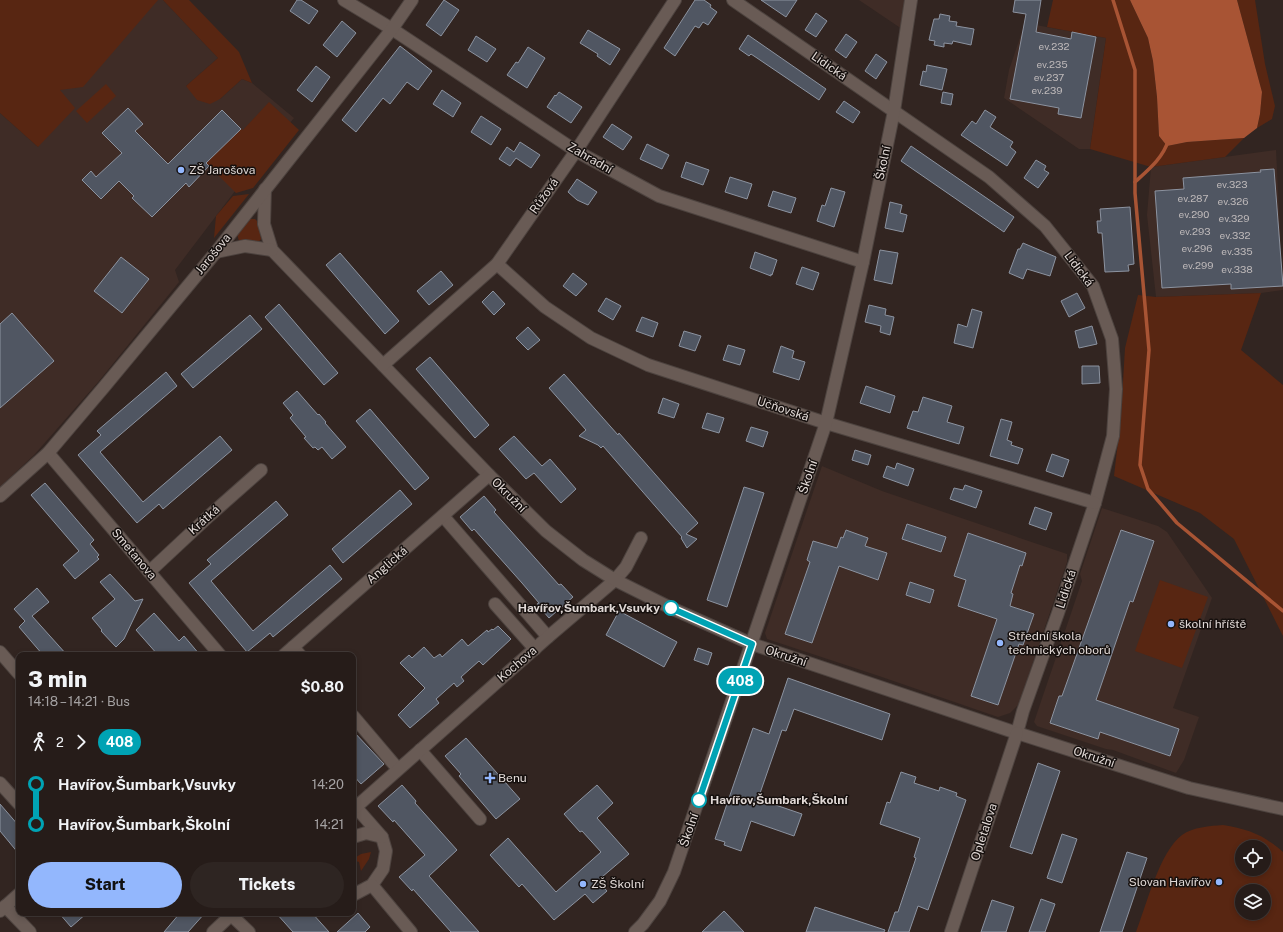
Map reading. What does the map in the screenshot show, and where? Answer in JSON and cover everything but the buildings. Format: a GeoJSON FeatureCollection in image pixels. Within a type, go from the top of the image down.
{"type":"FeatureCollection","features":[{"type":"Feature","properties":{"kind":"street","name":"Zahradní"},"geometry":{"type":"LineString","coordinates":[[344,0],[392,29],[576,151],[658,196],[863,262]]}},
{"type":"Feature","properties":{"kind":"street","name":"Jarošova"},"geometry":{"type":"LineString","coordinates":[[0,496],[48,453],[109,381],[216,252],[392,29],[412,0]]}},
{"type":"Feature","properties":{"kind":"street","name":"Růžová"},"geometry":{"type":"LineString","coordinates":[[382,365],[497,264],[576,151],[675,0]]}},
{"type":"Feature","properties":{"kind":"street","name":"Lidická"},"geometry":{"type":"LineString","coordinates":[[733,0],[989,177],[1045,226],[1093,286],[1112,339],[1116,389],[1113,436],[1095,503],[1017,733]]}},
{"type":"Feature","properties":{"kind":"street","name":"Školní"},"geometry":{"type":"LineString","coordinates":[[635,932],[643,924],[660,901],[674,872],[826,423],[863,262],[894,111],[911,0]]}},
{"type":"Feature","properties":{"kind":"street","name":"Okružní"},"geometry":{"type":"LineString","coordinates":[[265,188],[264,224],[272,250],[382,365],[546,532],[583,560],[615,580],[672,608],[752,644],[1017,733],[1189,788],[1283,809]]}},
{"type":"Feature","properties":{"kind":"street"},"geometry":{"type":"LineString","coordinates":[[216,252],[245,246],[272,250]]}},
{"type":"Feature","properties":{"kind":"street","name":"Učňovská"},"geometry":{"type":"LineString","coordinates":[[497,264],[545,307],[590,338],[648,364],[826,423],[1095,503]]}},
{"type":"Feature","properties":{"kind":"street","name":"Smetanova"},"geometry":{"type":"LineString","coordinates":[[48,453],[217,652]]}},
{"type":"Feature","properties":{"kind":"street","name":"Krátká"},"geometry":{"type":"LineString","coordinates":[[148,572],[261,470]]}},
{"type":"Feature","properties":{"kind":"street","name":"Anglická"},"geometry":{"type":"LineString","coordinates":[[293,652],[489,475]]}},
{"type":"Feature","properties":{"kind":"street"},"geometry":{"type":"LineString","coordinates":[[443,516],[548,638]]}},
{"type":"Feature","properties":{"kind":"street","name":"Kochova"},"geometry":{"type":"LineString","coordinates":[[356,804],[615,580],[626,567],[641,538]]}},
{"type":"Feature","properties":{"kind":"street"},"geometry":{"type":"LineString","coordinates":[[495,604],[535,649]]}},
{"type":"Feature","properties":{"kind":"street"},"geometry":{"type":"LineString","coordinates":[[0,652],[16,671]]}},
{"type":"Feature","properties":{"kind":"street"},"geometry":{"type":"LineString","coordinates":[[356,720],[398,769]]}},
{"type":"Feature","properties":{"kind":"street","name":"Opletalova"},"geometry":{"type":"LineString","coordinates":[[952,932],[1017,733]]}},
{"type":"Feature","properties":{"kind":"street"},"geometry":{"type":"LineString","coordinates":[[420,750],[480,819]]}},
{"type":"Feature","properties":{"kind":"street"},"geometry":{"type":"LineString","coordinates":[[0,783],[16,801]]}},
{"type":"Feature","properties":{"kind":"street"},"geometry":{"type":"LineString","coordinates":[[356,808],[382,837],[386,851],[383,869],[372,885],[356,893]]}},
{"type":"Feature","properties":{"kind":"street"},"geometry":{"type":"LineString","coordinates":[[356,836],[366,833],[382,837]]}},
{"type":"Feature","properties":{"kind":"street"},"geometry":{"type":"LineString","coordinates":[[372,885],[412,932]]}},
{"type":"Feature","properties":{"kind":"street"},"geometry":{"type":"LineString","coordinates":[[16,897],[3,909],[30,932]]}},
{"type":"Feature","properties":{"kind":"street"},"geometry":{"type":"LineString","coordinates":[[213,932],[228,916]]}},
{"type":"Feature","properties":{"kind":"street"},"geometry":{"type":"LineString","coordinates":[[232,916],[248,932]]}},
{"type":"Feature","properties":{"kind":"shaded area"},"geometry":{"type":"Polygon","coordinates":[[[0,0],[158,0],[83,87],[60,90],[75,108],[38,147],[0,113],[0,0]]]}},
{"type":"Feature","properties":{"kind":"shaded area"},"geometry":{"type":"Polygon","coordinates":[[[41,0],[163,0],[218,58],[186,86],[220,99],[242,79],[252,83],[294,118],[235,191],[175,270],[179,282],[99,381],[34,455],[0,487],[0,113],[38,147],[60,90],[41,0]]]}},
{"type":"Feature","properties":{"kind":"shaded area"},"geometry":{"type":"Polygon","coordinates":[[[163,0],[189,0],[239,52],[252,83],[242,79],[220,99],[210,104],[197,100],[186,86],[218,58],[163,0]]]}},
{"type":"Feature","properties":{"kind":"shaded area"},"geometry":{"type":"Polygon","coordinates":[[[859,0],[907,0],[902,29],[859,0]]]}},
{"type":"Feature","properties":{"kind":"shaded area"},"geometry":{"type":"Polygon","coordinates":[[[1053,0],[1130,0],[1148,38],[1153,61],[1159,136],[1167,146],[1187,142],[1244,138],[1225,157],[1151,167],[1090,149],[1106,38],[1047,27],[1053,0]]]}},
{"type":"Feature","properties":{"kind":"shaded area"},"geometry":{"type":"Polygon","coordinates":[[[1130,0],[1237,0],[1262,92],[1257,128],[1244,138],[1187,142],[1167,146],[1159,136],[1153,61],[1148,38],[1130,0]]]}},
{"type":"Feature","properties":{"kind":"shaded area"},"geometry":{"type":"Polygon","coordinates":[[[1237,0],[1255,0],[1265,64],[1275,106],[1272,119],[1257,128],[1262,92],[1237,0]]]}},
{"type":"Feature","properties":{"kind":"shaded area"},"geometry":{"type":"Polygon","coordinates":[[[1025,23],[1106,38],[1090,149],[1079,149],[1004,98],[1009,70],[1025,23]]]}},
{"type":"Feature","properties":{"kind":"shaded area"},"geometry":{"type":"Polygon","coordinates":[[[106,84],[116,96],[87,123],[76,111],[106,84]]]}},
{"type":"Feature","properties":{"kind":"shaded area"},"geometry":{"type":"Polygon","coordinates":[[[269,102],[299,130],[253,188],[236,193],[206,163],[241,129],[243,130],[269,102]]]}},
{"type":"Feature","properties":{"kind":"shaded area"},"geometry":{"type":"Polygon","coordinates":[[[1276,150],[1283,290],[1261,293],[1156,297],[1147,215],[1151,167],[1276,150]]]}},
{"type":"Feature","properties":{"kind":"shaded area"},"geometry":{"type":"Polygon","coordinates":[[[249,194],[214,238],[216,216],[233,196],[249,194]]]}},
{"type":"Feature","properties":{"kind":"shaded area"},"geometry":{"type":"Polygon","coordinates":[[[248,219],[255,219],[259,223],[261,239],[258,243],[239,241],[237,234],[248,219]]]}},
{"type":"Feature","properties":{"kind":"shaded area"},"geometry":{"type":"Polygon","coordinates":[[[1261,293],[1241,350],[1283,385],[1283,636],[1234,539],[1200,513],[1114,476],[1121,416],[1125,348],[1138,295],[1156,297],[1261,293]]]}},
{"type":"Feature","properties":{"kind":"shaded area"},"geometry":{"type":"Polygon","coordinates":[[[822,466],[882,491],[1067,554],[1067,562],[1019,704],[1010,713],[998,717],[767,639],[765,633],[822,466]]]}},
{"type":"Feature","properties":{"kind":"shaded area"},"geometry":{"type":"Polygon","coordinates":[[[1102,508],[1158,526],[1167,532],[1212,598],[1173,708],[1199,717],[1184,760],[1176,773],[1113,750],[1037,726],[1034,722],[1082,581],[1080,574],[1102,508]]]}},
{"type":"Feature","properties":{"kind":"shaded area","name":"školní hříště"},"geometry":{"type":"Polygon","coordinates":[[[1160,580],[1208,597],[1182,668],[1135,651],[1160,580]]]}},
{"type":"Feature","properties":{"kind":"shaded area","name":"Slovan Havířov"},"geometry":{"type":"Polygon","coordinates":[[[1223,825],[1248,831],[1267,840],[1235,840],[1235,876],[1271,876],[1271,842],[1283,852],[1283,932],[1136,932],[1154,880],[1167,853],[1174,843],[1186,832],[1202,827],[1223,825]]]}},
{"type":"Feature","properties":{"kind":"shaded area"},"geometry":{"type":"Polygon","coordinates":[[[371,852],[369,859],[361,871],[359,862],[356,861],[356,857],[361,854],[371,852]]]}},
{"type":"Feature","properties":{"kind":"waterway"},"geometry":{"type":"LineString","coordinates":[[1113,0],[1135,70],[1135,193],[1149,350],[1140,465],[1148,489],[1177,523],[1283,611]]}},
{"type":"Feature","properties":{"kind":"waterway"},"geometry":{"type":"LineString","coordinates":[[1135,182],[1159,158],[1168,141]]}},
{"type":"Feature","properties":{"kind":"bus line","name":"408"},"geometry":{"type":"LineString","coordinates":[[671,608],[752,644],[699,800]]}},
{"type":"Feature","properties":{"kind":"place","name":"ZŠ Jarošova"},"geometry":{"type":"Point","coordinates":[181,170]}},
{"type":"Feature","properties":{"kind":"place","name":"Havířov,Šumbark,Vsuvky"},"geometry":{"type":"Point","coordinates":[671,608]}},
{"type":"Feature","properties":{"kind":"place","name":"školní hříště"},"geometry":{"type":"Point","coordinates":[1171,624]}},
{"type":"Feature","properties":{"kind":"place","name":"Střední škola technických oborů"},"geometry":{"type":"Point","coordinates":[1000,643]}},
{"type":"Feature","properties":{"kind":"place","name":"Benu"},"geometry":{"type":"Point","coordinates":[490,778]}},
{"type":"Feature","properties":{"kind":"place","name":"Havířov,Šumbark,Školní"},"geometry":{"type":"Point","coordinates":[699,800]}},
{"type":"Feature","properties":{"kind":"place","name":"Slovan Havířov"},"geometry":{"type":"Point","coordinates":[1219,882]}},
{"type":"Feature","properties":{"kind":"place","name":"ZŠ Školní"},"geometry":{"type":"Point","coordinates":[583,884]}}]}
